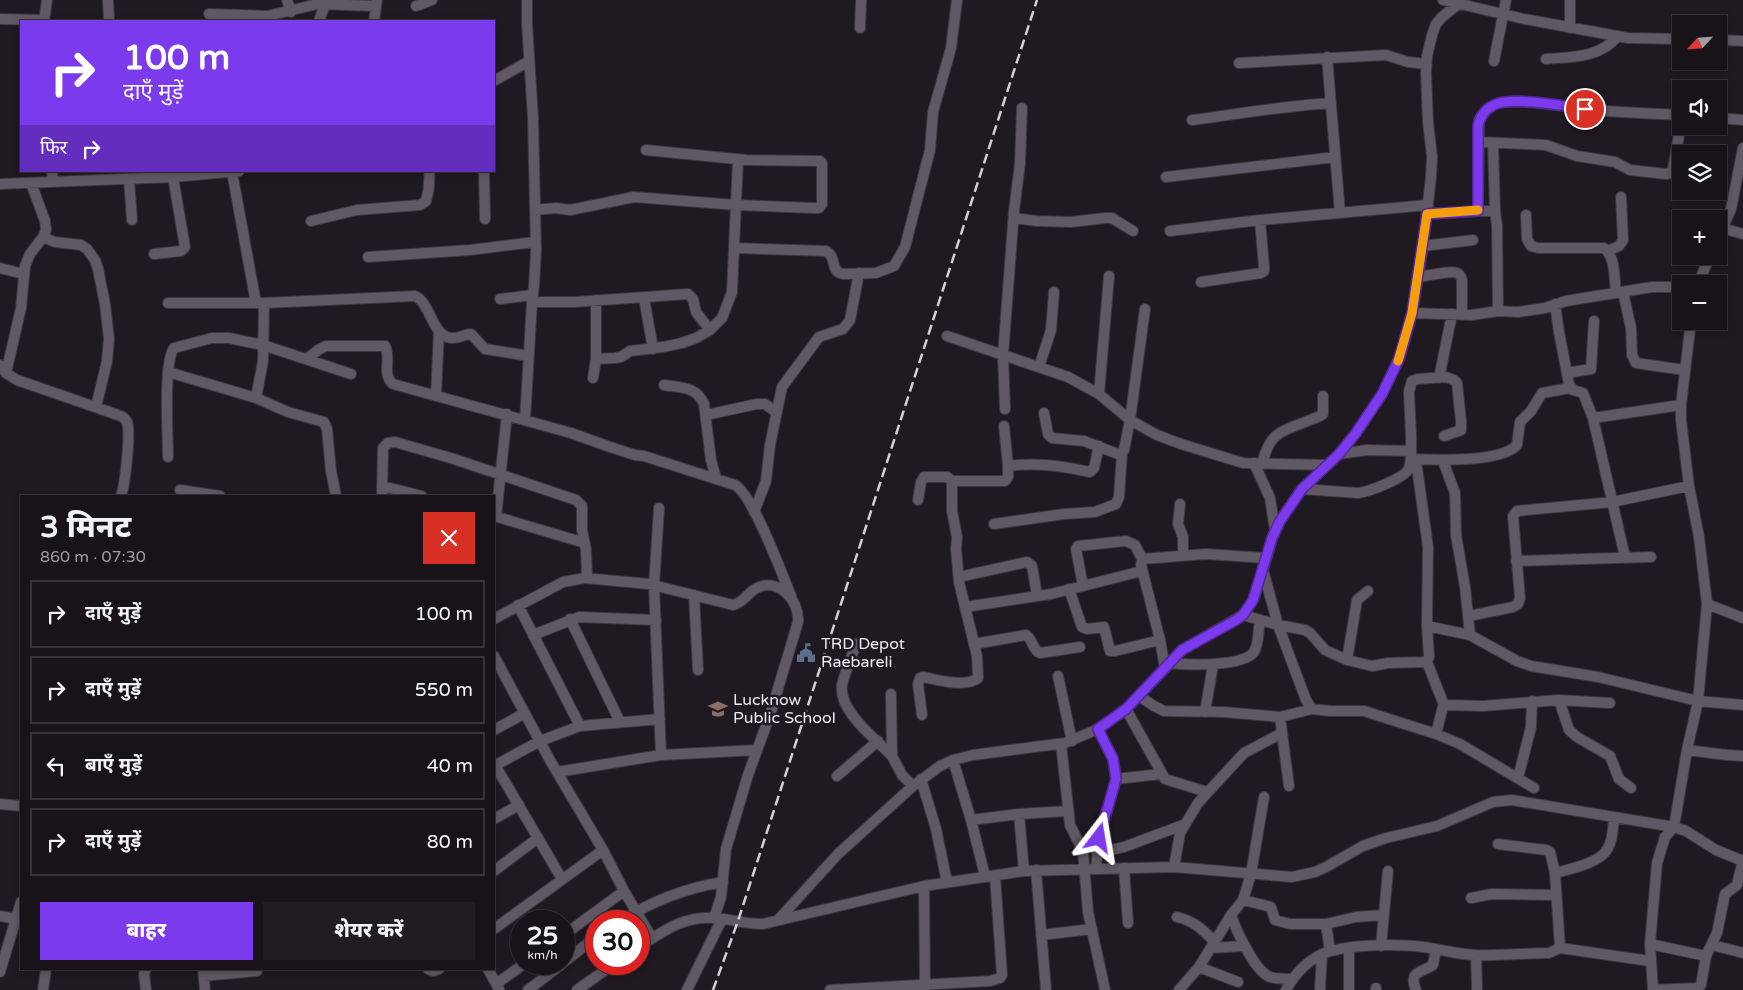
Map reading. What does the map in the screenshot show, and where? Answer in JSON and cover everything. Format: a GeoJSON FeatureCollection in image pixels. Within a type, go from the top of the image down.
{"type":"FeatureCollection","features":[{"type":"Feature","properties":{"kind":"street"},"geometry":{"type":"LineString","coordinates":[[0,19],[44,20],[47,0]]}},
{"type":"Feature","properties":{"kind":"street"},"geometry":{"type":"LineString","coordinates":[[108,0],[109,20]]}},
{"type":"Feature","properties":{"kind":"street"},"geometry":{"type":"LineString","coordinates":[[287,0],[291,12]]}},
{"type":"Feature","properties":{"kind":"street"},"geometry":{"type":"LineString","coordinates":[[416,6],[432,0]]}},
{"type":"Feature","properties":{"kind":"street"},"geometry":{"type":"LineString","coordinates":[[525,420],[535,242],[533,118],[527,0]]}},
{"type":"Feature","properties":{"kind":"street"},"geometry":{"type":"LineString","coordinates":[[860,28],[861,0]]}},
{"type":"Feature","properties":{"kind":"street"},"geometry":{"type":"LineString","coordinates":[[734,248],[826,251],[833,258],[835,270],[839,273],[876,273],[894,266],[905,247],[930,150],[933,112],[952,41],[957,0]]}},
{"type":"Feature","properties":{"kind":"street"},"geometry":{"type":"LineString","coordinates":[[1443,0],[1457,5],[1570,28],[1618,36],[1672,39]]}},
{"type":"Feature","properties":{"kind":"street"},"geometry":{"type":"LineString","coordinates":[[1494,61],[1506,0]]}},
{"type":"Feature","properties":{"kind":"street"},"geometry":{"type":"LineString","coordinates":[[1570,0],[1570,28]]}},
{"type":"Feature","properties":{"kind":"street"},"geometry":{"type":"LineString","coordinates":[[209,14],[267,19],[311,6],[377,3],[374,20]]}},
{"type":"Feature","properties":{"kind":"street"},"geometry":{"type":"LineString","coordinates":[[319,20],[325,4]]}},
{"type":"Feature","properties":{"kind":"street"},"geometry":{"type":"LineString","coordinates":[[778,920],[838,854],[917,782],[953,760],[973,755],[1061,744],[1098,729],[1126,709],[1182,650],[1243,615],[1253,600],[1275,530],[1292,502],[1302,489],[1339,454],[1356,433],[1382,394],[1399,359],[1412,313],[1428,210],[1432,156],[1428,122],[1426,64],[1429,44],[1436,24],[1457,5]]}},
{"type":"Feature","properties":{"kind":"street"},"geometry":{"type":"LineString","coordinates":[[1546,59],[1597,52],[1611,44],[1618,36]]}},
{"type":"Feature","properties":{"kind":"street"},"geometry":{"type":"LineString","coordinates":[[1728,40],[1743,40]]}},
{"type":"Feature","properties":{"kind":"street"},"geometry":{"type":"LineString","coordinates":[[1239,62],[1386,55],[1408,62],[1426,64]]}},
{"type":"Feature","properties":{"kind":"street"},"geometry":{"type":"LineString","coordinates":[[1327,57],[1340,213]]}},
{"type":"Feature","properties":{"kind":"street"},"geometry":{"type":"LineString","coordinates":[[495,80],[529,61]]}},
{"type":"Feature","properties":{"kind":"street"},"geometry":{"type":"LineString","coordinates":[[1478,211],[1478,126],[1482,114],[1494,104],[1506,102],[1551,104],[1627,114],[1672,115]]}},
{"type":"Feature","properties":{"kind":"street"},"geometry":{"type":"LineString","coordinates":[[1192,120],[1292,106],[1331,103]]}},
{"type":"Feature","properties":{"kind":"street"},"geometry":{"type":"LineString","coordinates":[[1004,409],[1003,355],[1020,163],[1022,108]]}},
{"type":"Feature","properties":{"kind":"street"},"geometry":{"type":"LineString","coordinates":[[1727,119],[1743,120]]}},
{"type":"Feature","properties":{"kind":"street"},"geometry":{"type":"LineString","coordinates":[[1478,142],[1546,145],[1576,156],[1615,162],[1630,170],[1666,174],[1671,173],[1679,135]]}},
{"type":"Feature","properties":{"kind":"street"},"geometry":{"type":"LineString","coordinates":[[1494,143],[1494,211],[1497,225],[1498,311]]}},
{"type":"Feature","properties":{"kind":"street"},"geometry":{"type":"LineString","coordinates":[[535,210],[556,208],[570,210],[634,197],[736,205],[813,208],[821,206],[822,163],[820,161],[738,159],[646,150]]}},
{"type":"Feature","properties":{"kind":"street"},"geometry":{"type":"LineString","coordinates":[[1727,218],[1731,209],[1743,154]]}},
{"type":"Feature","properties":{"kind":"street"},"geometry":{"type":"LineString","coordinates":[[1166,177],[1335,157]]}},
{"type":"Feature","properties":{"kind":"street"},"geometry":{"type":"LineString","coordinates":[[596,359],[621,357],[630,351],[653,349],[682,343],[710,330],[722,318],[732,292],[738,159]]}},
{"type":"Feature","properties":{"kind":"street"},"geometry":{"type":"LineString","coordinates":[[0,184],[31,183],[53,177],[129,179],[141,175],[172,177],[237,172],[260,303],[264,345],[261,379],[256,398]]}},
{"type":"Feature","properties":{"kind":"street"},"geometry":{"type":"LineString","coordinates":[[311,221],[357,210],[420,205],[427,198],[430,180],[429,172]]}},
{"type":"Feature","properties":{"kind":"street"},"geometry":{"type":"LineString","coordinates":[[484,172],[485,219]]}},
{"type":"Feature","properties":{"kind":"street"},"geometry":{"type":"LineString","coordinates":[[154,254],[181,251],[185,247],[172,177]]}},
{"type":"Feature","properties":{"kind":"street"},"geometry":{"type":"LineString","coordinates":[[129,179],[132,220]]}},
{"type":"Feature","properties":{"kind":"street"},"geometry":{"type":"LineString","coordinates":[[31,183],[45,220],[46,230],[26,261],[21,308],[3,369],[17,380],[122,416],[127,423],[125,484],[122,495]]}},
{"type":"Feature","properties":{"kind":"street"},"geometry":{"type":"LineString","coordinates":[[1608,251],[1618,246],[1624,240],[1621,197]]}},
{"type":"Feature","properties":{"kind":"street"},"geometry":{"type":"LineString","coordinates":[[1170,231],[1340,213],[1428,210],[1494,211]]}},
{"type":"Feature","properties":{"kind":"street"},"geometry":{"type":"LineString","coordinates":[[1526,215],[1527,239],[1531,246],[1538,248],[1604,248],[1608,251],[1631,328],[1632,355],[1636,363],[1684,370]]}},
{"type":"Feature","properties":{"kind":"street"},"geometry":{"type":"LineString","coordinates":[[1014,218],[1060,222],[1112,218],[1133,230]]}},
{"type":"Feature","properties":{"kind":"street"},"geometry":{"type":"LineString","coordinates":[[1201,282],[1262,273],[1264,267],[1260,220]]}},
{"type":"Feature","properties":{"kind":"street"},"geometry":{"type":"LineString","coordinates":[[1727,233],[1743,234]]}},
{"type":"Feature","properties":{"kind":"street"},"geometry":{"type":"LineString","coordinates":[[43,237],[55,242],[81,245],[95,260],[98,269],[109,339],[107,362],[96,407]]}},
{"type":"Feature","properties":{"kind":"street"},"geometry":{"type":"LineString","coordinates":[[1423,246],[1473,240]]}},
{"type":"Feature","properties":{"kind":"street"},"geometry":{"type":"LineString","coordinates":[[368,257],[470,250],[535,242]]}},
{"type":"Feature","properties":{"kind":"street"},"geometry":{"type":"LineString","coordinates":[[0,268],[24,274]]}},
{"type":"Feature","properties":{"kind":"street"},"geometry":{"type":"LineString","coordinates":[[1418,277],[1451,272],[1457,273],[1462,280],[1457,314],[1439,378]]}},
{"type":"Feature","properties":{"kind":"street"},"geometry":{"type":"LineString","coordinates":[[754,512],[766,481],[776,412],[782,387],[814,343],[825,334],[848,326],[859,273]]}},
{"type":"Feature","properties":{"kind":"street"},"geometry":{"type":"LineString","coordinates":[[1099,394],[1109,276]]}},
{"type":"Feature","properties":{"kind":"street"},"geometry":{"type":"LineString","coordinates":[[1412,313],[1472,315],[1498,311],[1518,312],[1652,287],[1672,287]]}},
{"type":"Feature","properties":{"kind":"street"},"geometry":{"type":"LineString","coordinates":[[1039,367],[1051,330],[1054,292]]}},
{"type":"Feature","properties":{"kind":"street"},"geometry":{"type":"LineString","coordinates":[[500,299],[532,298],[574,302],[688,294],[693,299],[696,312],[710,330]]}},
{"type":"Feature","properties":{"kind":"street"},"geometry":{"type":"LineString","coordinates":[[168,303],[260,303],[415,296],[420,300],[440,331],[450,338],[471,334],[486,349],[529,356]]}},
{"type":"Feature","properties":{"kind":"street"},"geometry":{"type":"LineString","coordinates":[[644,298],[653,349]]}},
{"type":"Feature","properties":{"kind":"street"},"geometry":{"type":"LineString","coordinates":[[593,378],[596,359],[596,300]]}},
{"type":"Feature","properties":{"kind":"street"},"geometry":{"type":"LineString","coordinates":[[1555,304],[1558,332],[1570,388]]}},
{"type":"Feature","properties":{"kind":"street"},"geometry":{"type":"LineString","coordinates":[[994,524],[1064,514],[1094,512],[1116,504],[1119,497],[1122,453],[1130,420],[1145,309]]}},
{"type":"Feature","properties":{"kind":"street"},"geometry":{"type":"LineString","coordinates":[[1567,373],[1591,369],[1594,321]]}},
{"type":"Feature","properties":{"kind":"street"},"geometry":{"type":"LineString","coordinates":[[650,935],[652,938],[675,924],[687,920],[718,919],[754,924],[924,886],[1024,871],[1174,867],[1292,877],[1314,872],[1363,846],[1386,838],[1437,826],[1493,802],[1512,800],[1674,827],[1686,831],[1716,850],[1743,861],[1740,888],[1725,894],[1717,933],[1706,956],[1700,987],[1653,990],[1650,960],[1657,863],[1665,837],[1674,827],[1687,750],[1698,701],[1706,604],[1699,538],[1689,486],[1681,405],[1690,330]]}},
{"type":"Feature","properties":{"kind":"street"},"geometry":{"type":"LineString","coordinates":[[436,396],[440,331]]}},
{"type":"Feature","properties":{"kind":"street"},"geometry":{"type":"LineString","coordinates":[[947,336],[1068,377],[1099,394],[1130,420],[1157,435],[1181,444],[1243,463],[1328,465]]}},
{"type":"Feature","properties":{"kind":"street"},"geometry":{"type":"LineString","coordinates":[[168,457],[168,372],[172,350],[176,347],[217,337],[229,338],[264,345],[351,374]]}},
{"type":"Feature","properties":{"kind":"street"},"geometry":{"type":"LineString","coordinates":[[307,359],[326,346],[385,346],[389,381],[398,386],[507,414],[571,433],[627,452],[716,478],[740,488],[774,554],[796,606],[798,622],[771,712],[748,774],[726,849],[718,919],[687,990]]}},
{"type":"Feature","properties":{"kind":"street"},"geometry":{"type":"LineString","coordinates":[[168,372],[256,398],[288,412],[321,420],[327,429],[330,471],[336,495]]}},
{"type":"Feature","properties":{"kind":"street"},"geometry":{"type":"LineString","coordinates":[[1436,734],[1444,705],[1427,662],[1429,657],[1428,547],[1412,457],[1409,390],[1410,384],[1415,380],[1446,378],[1454,380],[1459,388],[1461,430],[1444,436]]}},
{"type":"Feature","properties":{"kind":"street"},"geometry":{"type":"LineString","coordinates":[[664,385],[697,392],[704,404],[711,460],[716,478]]}},
{"type":"Feature","properties":{"kind":"street"},"geometry":{"type":"LineString","coordinates":[[1339,454],[1367,450],[1443,461],[1499,454],[1517,445],[1520,422],[1531,411],[1542,394],[1570,388],[1582,393],[1594,418],[1625,558]]}},
{"type":"Feature","properties":{"kind":"street"},"geometry":{"type":"LineString","coordinates":[[1275,530],[1270,498],[1258,464],[1273,438],[1281,432],[1323,414],[1323,396]]}},
{"type":"Feature","properties":{"kind":"street"},"geometry":{"type":"LineString","coordinates":[[706,415],[757,404],[765,404],[776,412]]}},
{"type":"Feature","properties":{"kind":"street"},"geometry":{"type":"LineString","coordinates":[[1594,418],[1681,405]]}},
{"type":"Feature","properties":{"kind":"street"},"geometry":{"type":"LineString","coordinates":[[507,414],[495,516],[585,543]]}},
{"type":"Feature","properties":{"kind":"street"},"geometry":{"type":"LineString","coordinates":[[1044,414],[1048,434],[1052,438],[1084,441],[1118,454],[1122,453]]}},
{"type":"Feature","properties":{"kind":"street"},"geometry":{"type":"LineString","coordinates":[[918,500],[921,482],[924,477],[947,477],[952,481],[1005,481],[1008,477],[1008,466],[1004,426]]}},
{"type":"Feature","properties":{"kind":"street"},"geometry":{"type":"LineString","coordinates":[[414,495],[382,491],[383,448],[386,444],[392,442],[454,459],[580,503],[583,511],[582,530],[587,558],[587,578]]}},
{"type":"Feature","properties":{"kind":"street"},"geometry":{"type":"LineString","coordinates":[[1008,466],[1036,463],[1091,472],[1094,468],[1099,446]]}},
{"type":"Feature","properties":{"kind":"street"},"geometry":{"type":"LineString","coordinates":[[1302,489],[1366,492],[1406,473],[1410,467],[1412,457]]}},
{"type":"Feature","properties":{"kind":"street"},"geometry":{"type":"LineString","coordinates":[[1443,461],[1455,493],[1456,535],[1469,616],[1470,635]]}},
{"type":"Feature","properties":{"kind":"street"},"geometry":{"type":"LineString","coordinates":[[922,714],[918,680],[923,678],[950,682],[968,682],[976,680],[978,675],[974,644],[959,577],[956,549],[957,537],[952,511],[952,481]]}},
{"type":"Feature","properties":{"kind":"street"},"geometry":{"type":"LineString","coordinates":[[1469,616],[1513,607],[1518,604],[1520,598],[1513,516],[1517,511],[1612,502],[1689,486]]}},
{"type":"Feature","properties":{"kind":"street"},"geometry":{"type":"LineString","coordinates":[[180,490],[212,495]]}},
{"type":"Feature","properties":{"kind":"street"},"geometry":{"type":"LineString","coordinates":[[1180,504],[1178,524],[1183,538],[1183,556]]}},
{"type":"Feature","properties":{"kind":"street"},"geometry":{"type":"LineString","coordinates":[[659,508],[654,586],[661,755]]}},
{"type":"Feature","properties":{"kind":"street"},"geometry":{"type":"LineString","coordinates":[[1083,586],[1076,549],[1078,546],[1126,541],[1135,545],[1142,559],[1142,571],[1167,665]]}},
{"type":"Feature","properties":{"kind":"street"},"geometry":{"type":"LineString","coordinates":[[1142,559],[1206,554],[1266,558]]}},
{"type":"Feature","properties":{"kind":"street"},"geometry":{"type":"LineString","coordinates":[[1516,561],[1651,557]]}},
{"type":"Feature","properties":{"kind":"street"},"geometry":{"type":"LineString","coordinates":[[959,577],[1027,562],[1032,566],[1037,595]]}},
{"type":"Feature","properties":{"kind":"street"},"geometry":{"type":"LineString","coordinates":[[1263,570],[1278,625],[1306,700],[1312,709]]}},
{"type":"Feature","properties":{"kind":"street"},"geometry":{"type":"LineString","coordinates":[[965,607],[1069,589],[1142,571]]}},
{"type":"Feature","properties":{"kind":"street"},"geometry":{"type":"LineString","coordinates":[[495,618],[563,582],[587,578],[654,586],[736,604],[755,589],[766,586],[785,592],[792,597]]}},
{"type":"Feature","properties":{"kind":"street"},"geometry":{"type":"LineString","coordinates":[[1069,589],[1082,627],[1087,629],[1103,627],[1110,651],[1160,640]]}},
{"type":"Feature","properties":{"kind":"street"},"geometry":{"type":"LineString","coordinates":[[1347,660],[1357,600],[1368,591]]}},
{"type":"Feature","properties":{"kind":"street"},"geometry":{"type":"LineString","coordinates":[[694,595],[698,670]]}},
{"type":"Feature","properties":{"kind":"street"},"geometry":{"type":"LineString","coordinates":[[1706,604],[1743,618]]}},
{"type":"Feature","properties":{"kind":"street"},"geometry":{"type":"LineString","coordinates":[[518,605],[580,726]]}},
{"type":"Feature","properties":{"kind":"street"},"geometry":{"type":"LineString","coordinates":[[1243,615],[1260,621],[1305,630],[1325,650],[1347,660],[1372,666],[1388,663],[1427,662]]}},
{"type":"Feature","properties":{"kind":"street"},"geometry":{"type":"LineString","coordinates":[[533,635],[579,616],[656,620]]}},
{"type":"Feature","properties":{"kind":"street"},"geometry":{"type":"LineString","coordinates":[[570,619],[620,722]]}},
{"type":"Feature","properties":{"kind":"street"},"geometry":{"type":"LineString","coordinates":[[1167,665],[1213,665],[1249,656],[1256,647],[1260,621]]}},
{"type":"Feature","properties":{"kind":"street"},"geometry":{"type":"LineString","coordinates":[[1428,626],[1470,635],[1517,661],[1531,666],[1598,677],[1698,701],[1743,705]]}},
{"type":"Feature","properties":{"kind":"street"},"geometry":{"type":"LineString","coordinates":[[974,644],[1026,635],[1030,637],[1035,650],[1040,653],[1080,647]]}},
{"type":"Feature","properties":{"kind":"street"},"geometry":{"type":"LineString","coordinates":[[856,644],[842,686],[843,697],[855,718],[892,756],[902,775],[917,782],[936,829],[947,882]]}},
{"type":"Feature","properties":{"kind":"street"},"geometry":{"type":"LineString","coordinates":[[495,658],[635,910]]}},
{"type":"Feature","properties":{"kind":"street"},"geometry":{"type":"LineString","coordinates":[[1205,712],[1213,665]]}},
{"type":"Feature","properties":{"kind":"street"},"geometry":{"type":"LineString","coordinates":[[1058,676],[1072,741]]}},
{"type":"Feature","properties":{"kind":"street"},"geometry":{"type":"LineString","coordinates":[[891,694],[892,756]]}},
{"type":"Feature","properties":{"kind":"street"},"geometry":{"type":"LineString","coordinates":[[1139,696],[1164,711],[1280,717],[1312,709],[1364,711],[1436,734],[1460,744],[1534,788]]}},
{"type":"Feature","properties":{"kind":"street"},"geometry":{"type":"LineString","coordinates":[[1444,705],[1483,706],[1559,700],[1610,703]]}},
{"type":"Feature","properties":{"kind":"street"},"geometry":{"type":"LineString","coordinates":[[1559,700],[1570,730],[1577,737],[1610,756],[1619,779],[1631,788]]}},
{"type":"Feature","properties":{"kind":"street"},"geometry":{"type":"LineString","coordinates":[[1518,778],[1531,727],[1532,701]]}},
{"type":"Feature","properties":{"kind":"street"},"geometry":{"type":"LineString","coordinates":[[1126,709],[1166,780],[1207,792]]}},
{"type":"Feature","properties":{"kind":"street"},"geometry":{"type":"LineString","coordinates":[[495,729],[525,713]]}},
{"type":"Feature","properties":{"kind":"street"},"geometry":{"type":"LineString","coordinates":[[1280,717],[1289,786]]}},
{"type":"Feature","properties":{"kind":"street"},"geometry":{"type":"LineString","coordinates":[[562,879],[495,766],[540,741],[580,726],[660,719]]}},
{"type":"Feature","properties":{"kind":"street"},"geometry":{"type":"LineString","coordinates":[[1098,729],[1113,759],[1116,779],[1104,816],[1097,853],[1090,869],[1086,897],[1105,990]]}},
{"type":"Feature","properties":{"kind":"street"},"geometry":{"type":"LineString","coordinates":[[1174,867],[1178,840],[1184,825],[1207,792],[1244,753],[1282,734]]}},
{"type":"Feature","properties":{"kind":"street"},"geometry":{"type":"LineString","coordinates":[[837,776],[878,740]]}},
{"type":"Feature","properties":{"kind":"street"},"geometry":{"type":"LineString","coordinates":[[1061,744],[1070,825],[1082,847],[1090,869]]}},
{"type":"Feature","properties":{"kind":"street"},"geometry":{"type":"LineString","coordinates":[[557,772],[661,755],[758,750]]}},
{"type":"Feature","properties":{"kind":"street"},"geometry":{"type":"LineString","coordinates":[[1687,750],[1743,756]]}},
{"type":"Feature","properties":{"kind":"street"},"geometry":{"type":"LineString","coordinates":[[830,990],[950,987],[997,980],[1002,975],[990,876],[953,760]]}},
{"type":"Feature","properties":{"kind":"street"},"geometry":{"type":"LineString","coordinates":[[1116,779],[1161,774]]}},
{"type":"Feature","properties":{"kind":"street"},"geometry":{"type":"LineString","coordinates":[[1179,990],[1199,967],[1231,915],[1243,900],[1251,874],[1264,797]]}},
{"type":"Feature","properties":{"kind":"street"},"geometry":{"type":"LineString","coordinates":[[0,804],[20,806]]}},
{"type":"Feature","properties":{"kind":"street"},"geometry":{"type":"LineString","coordinates":[[495,818],[519,805]]}},
{"type":"Feature","properties":{"kind":"street"},"geometry":{"type":"LineString","coordinates":[[971,820],[1019,814],[1068,811]]}},
{"type":"Feature","properties":{"kind":"street"},"geometry":{"type":"LineString","coordinates":[[1019,814],[1024,871]]}},
{"type":"Feature","properties":{"kind":"street"},"geometry":{"type":"LineString","coordinates":[[1555,873],[1588,864],[1606,852],[1610,846],[1614,817]]}},
{"type":"Feature","properties":{"kind":"street"},"geometry":{"type":"LineString","coordinates":[[1097,853],[1124,847],[1184,825]]}},
{"type":"Feature","properties":{"kind":"street"},"geometry":{"type":"LineString","coordinates":[[495,870],[538,838]]}},
{"type":"Feature","properties":{"kind":"street"},"geometry":{"type":"LineString","coordinates":[[1498,844],[1550,852],[1555,873],[1560,948]]}},
{"type":"Feature","properties":{"kind":"street"},"geometry":{"type":"LineString","coordinates":[[495,928],[603,850]]}},
{"type":"Feature","properties":{"kind":"street"},"geometry":{"type":"LineString","coordinates":[[1124,868],[1128,923]]}},
{"type":"Feature","properties":{"kind":"street"},"geometry":{"type":"LineString","coordinates":[[1036,870],[1046,990]]}},
{"type":"Feature","properties":{"kind":"street"},"geometry":{"type":"LineString","coordinates":[[1381,946],[1388,870]]}},
{"type":"Feature","properties":{"kind":"street"},"geometry":{"type":"LineString","coordinates":[[640,910],[678,892],[723,882]]}},
{"type":"Feature","properties":{"kind":"street"},"geometry":{"type":"LineString","coordinates":[[924,886],[925,987]]}},
{"type":"Feature","properties":{"kind":"street"},"geometry":{"type":"LineString","coordinates":[[575,927],[624,891]]}},
{"type":"Feature","properties":{"kind":"street"},"geometry":{"type":"LineString","coordinates":[[1471,898],[1492,894],[1556,895]]}},
{"type":"Feature","properties":{"kind":"street"},"geometry":{"type":"LineString","coordinates":[[1243,900],[1271,906],[1275,920],[1290,924],[1326,924],[1356,917],[1383,915]]}},
{"type":"Feature","properties":{"kind":"street"},"geometry":{"type":"LineString","coordinates":[[0,972],[20,905]]}},
{"type":"Feature","properties":{"kind":"street"},"geometry":{"type":"LineString","coordinates":[[1231,915],[1235,929],[1244,946],[1266,975],[1292,979]]}},
{"type":"Feature","properties":{"kind":"street"},"geometry":{"type":"LineString","coordinates":[[0,916],[16,918]]}},
{"type":"Feature","properties":{"kind":"street"},"geometry":{"type":"LineString","coordinates":[[1177,917],[1190,920],[1198,925],[1213,944],[1244,946]]}},
{"type":"Feature","properties":{"kind":"street"},"geometry":{"type":"LineString","coordinates":[[1320,990],[1326,952],[1326,924]]}},
{"type":"Feature","properties":{"kind":"street"},"geometry":{"type":"LineString","coordinates":[[1042,935],[1092,928]]}},
{"type":"Feature","properties":{"kind":"street"},"geometry":{"type":"LineString","coordinates":[[1650,944],[1706,956]]}},
{"type":"Feature","properties":{"kind":"street"},"geometry":{"type":"LineString","coordinates":[[1712,945],[1743,953]]}},
{"type":"Feature","properties":{"kind":"street"},"geometry":{"type":"LineString","coordinates":[[575,954],[585,946]]}},
{"type":"Feature","properties":{"kind":"street"},"geometry":{"type":"LineString","coordinates":[[1286,990],[1302,967],[1326,952],[1349,948],[1381,946],[1422,947],[1476,955],[1550,953],[1560,948],[1650,960]]}},
{"type":"Feature","properties":{"kind":"street"},"geometry":{"type":"LineString","coordinates":[[1349,948],[1350,990]]}},
{"type":"Feature","properties":{"kind":"street"},"geometry":{"type":"LineString","coordinates":[[1416,990],[1414,976],[1417,972],[1433,965],[1436,949]]}},
{"type":"Feature","properties":{"kind":"street"},"geometry":{"type":"LineString","coordinates":[[1476,955],[1477,990]]}},
{"type":"Feature","properties":{"kind":"street"},"geometry":{"type":"LineString","coordinates":[[1199,967],[1238,982]]}},
{"type":"Feature","properties":{"kind":"street"},"geometry":{"type":"LineString","coordinates":[[43,990],[46,970]]}},
{"type":"Feature","properties":{"kind":"street"},"geometry":{"type":"LineString","coordinates":[[146,970],[144,974],[146,990]]}},
{"type":"Feature","properties":{"kind":"street"},"geometry":{"type":"LineString","coordinates":[[489,970],[498,987],[512,975]]}},
{"type":"Feature","properties":{"kind":"street"},"geometry":{"type":"LineString","coordinates":[[206,990],[203,973],[257,971]]}},
{"type":"Feature","properties":{"kind":"street"},"geometry":{"type":"LineString","coordinates":[[528,990],[547,975]]}},
{"type":"Feature","properties":{"kind":"street"},"geometry":{"type":"LineString","coordinates":[[577,990],[598,975]]}},
{"type":"Feature","properties":{"kind":"railway"},"geometry":{"type":"LineString","coordinates":[[713,990],[738,921],[1037,0]]}},
{"type":"Feature","properties":{"kind":"slow traffic"},"geometry":{"type":"LineString","coordinates":[[1398,361],[1412,313],[1427,214],[1478,210]]}},
{"type":"Feature","properties":{"kind":"place","name":"TRD Depot Raebareli"},"geometry":{"type":"Point","coordinates":[806,653]}},
{"type":"Feature","properties":{"kind":"place","name":"Lucknow Public School"},"geometry":{"type":"Point","coordinates":[718,709]}},
{"type":"Feature","properties":{"kind":"route"},"geometry":{"type":"LineString","coordinates":[[1099,838],[1116,779],[1116,767],[1098,729],[1126,709],[1182,650],[1243,615],[1253,600],[1267,552],[1280,521],[1302,489],[1349,444],[1382,394],[1399,359],[1412,313],[1427,214],[1478,211],[1478,126],[1482,114],[1494,104],[1506,102],[1551,104],[1585,109]]}}]}
